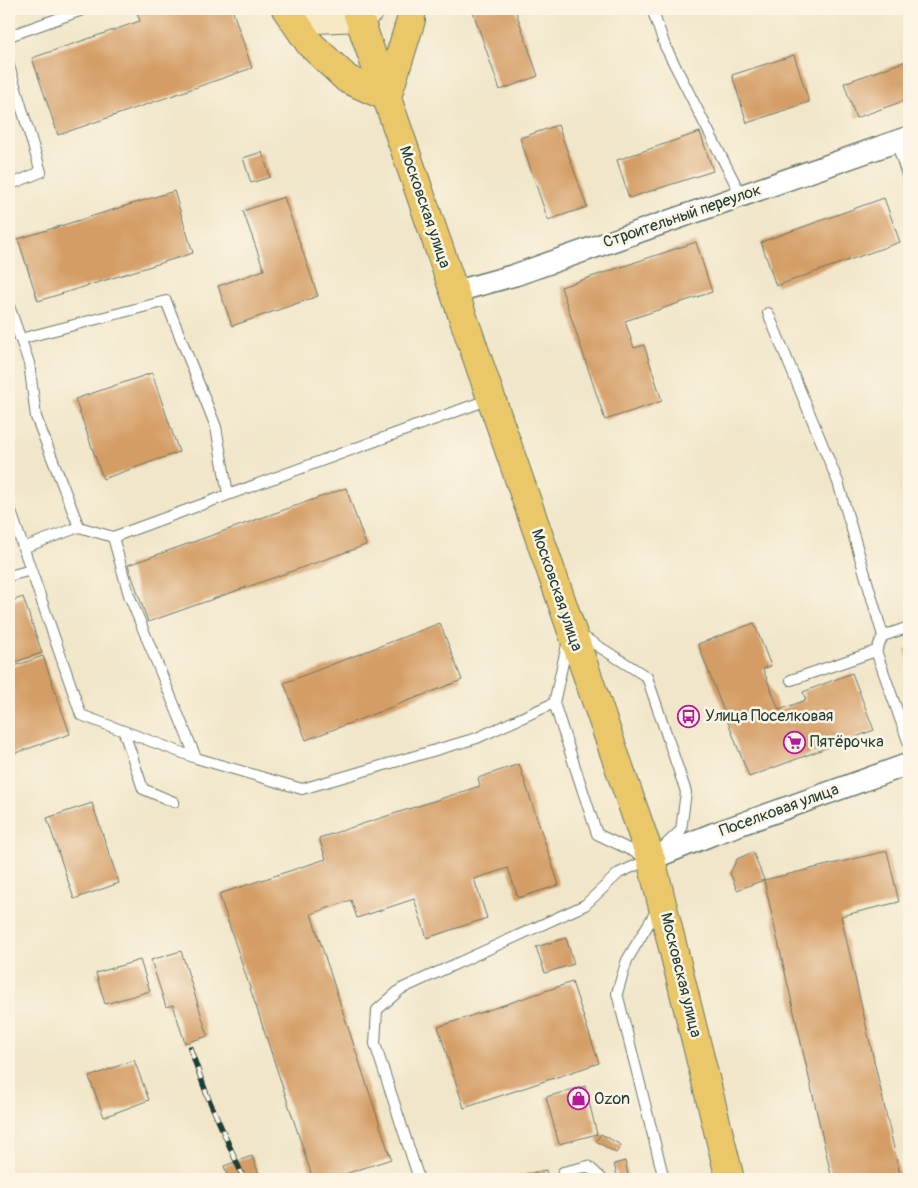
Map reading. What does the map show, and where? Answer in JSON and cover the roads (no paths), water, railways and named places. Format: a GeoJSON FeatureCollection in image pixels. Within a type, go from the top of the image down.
{"type":"FeatureCollection","features":[{"type":"Feature","properties":{"kind":"main road"},"geometry":{"type":"LineString","coordinates":[[286,9],[310,44],[347,80],[387,97],[411,20],[411,9]]}},
{"type":"Feature","properties":{"kind":"main road"},"geometry":{"type":"LineString","coordinates":[[298,9],[316,19],[362,12]]}},
{"type":"Feature","properties":{"kind":"main road","name":"Московская улица"},"geometry":{"type":"LineString","coordinates":[[362,12],[387,97],[651,859],[663,901],[730,1179]]}},
{"type":"Feature","properties":{"kind":"street","name":"Строительный переулок"},"geometry":{"type":"LineString","coordinates":[[454,292],[515,275],[902,139]]}},
{"type":"Feature","properties":{"kind":"street","name":"Поселковая улица"},"geometry":{"type":"LineString","coordinates":[[651,859],[713,834],[909,764]]}},
{"type":"Feature","properties":{"kind":"lane"},"geometry":{"type":"LineString","coordinates":[[9,36],[85,9]]}},
{"type":"Feature","properties":{"kind":"lane"},"geometry":{"type":"LineString","coordinates":[[652,9],[665,46],[741,196]]}},
{"type":"Feature","properties":{"kind":"lane"},"geometry":{"type":"LineString","coordinates":[[9,66],[41,172],[9,185]]}},
{"type":"Feature","properties":{"kind":"lane"},"geometry":{"type":"LineString","coordinates":[[902,139],[909,181]]}},
{"type":"Feature","properties":{"kind":"lane"},"geometry":{"type":"LineString","coordinates":[[20,339],[166,301],[216,427],[228,494]]}},
{"type":"Feature","properties":{"kind":"lane"},"geometry":{"type":"LineString","coordinates":[[9,306],[29,363],[36,418],[79,527]]}},
{"type":"Feature","properties":{"kind":"lane"},"geometry":{"type":"LineString","coordinates":[[768,313],[838,482],[883,636],[876,651],[909,744]]}},
{"type":"Feature","properties":{"kind":"lane"},"geometry":{"type":"LineString","coordinates":[[23,548],[79,527],[113,536],[491,399]]}},
{"type":"Feature","properties":{"kind":"lane"},"geometry":{"type":"LineString","coordinates":[[9,506],[81,714],[124,732],[196,758],[302,789],[477,738],[554,703]]}},
{"type":"Feature","properties":{"kind":"lane"},"geometry":{"type":"LineString","coordinates":[[113,536],[129,595],[196,758]]}},
{"type":"Feature","properties":{"kind":"lane"},"geometry":{"type":"LineString","coordinates":[[9,576],[31,570]]}},
{"type":"Feature","properties":{"kind":"lane"},"geometry":{"type":"LineString","coordinates":[[883,636],[909,627]]}},
{"type":"Feature","properties":{"kind":"lane"},"geometry":{"type":"LineString","coordinates":[[419,1179],[375,1044],[377,1010],[401,989],[585,905],[619,873],[651,859],[680,830],[686,792],[666,728],[647,677],[571,628],[554,703],[597,834],[651,859]]}},
{"type":"Feature","properties":{"kind":"lane"},"geometry":{"type":"LineString","coordinates":[[791,680],[876,651]]}},
{"type":"Feature","properties":{"kind":"lane"},"geometry":{"type":"LineString","coordinates":[[124,732],[143,788],[174,802]]}},
{"type":"Feature","properties":{"kind":"lane"},"geometry":{"type":"LineString","coordinates":[[663,901],[627,960],[617,993],[664,1179]]}},
{"type":"Feature","properties":{"kind":"lane"},"geometry":{"type":"LineString","coordinates":[[565,1179],[563,1172],[588,1166],[602,1179]]}},
{"type":"Feature","properties":{"kind":"railway"},"geometry":{"type":"LineString","coordinates":[[190,1048],[207,1095],[244,1179]]}},
{"type":"Feature","properties":{"kind":"place","name":"Улица Поселковая"},"geometry":{"type":"Point","coordinates":[689,716]}},
{"type":"Feature","properties":{"kind":"place","name":"Пятёрочка"},"geometry":{"type":"Point","coordinates":[794,742]}},
{"type":"Feature","properties":{"kind":"place","name":"Ozon"},"geometry":{"type":"Point","coordinates":[578,1099]}}]}
